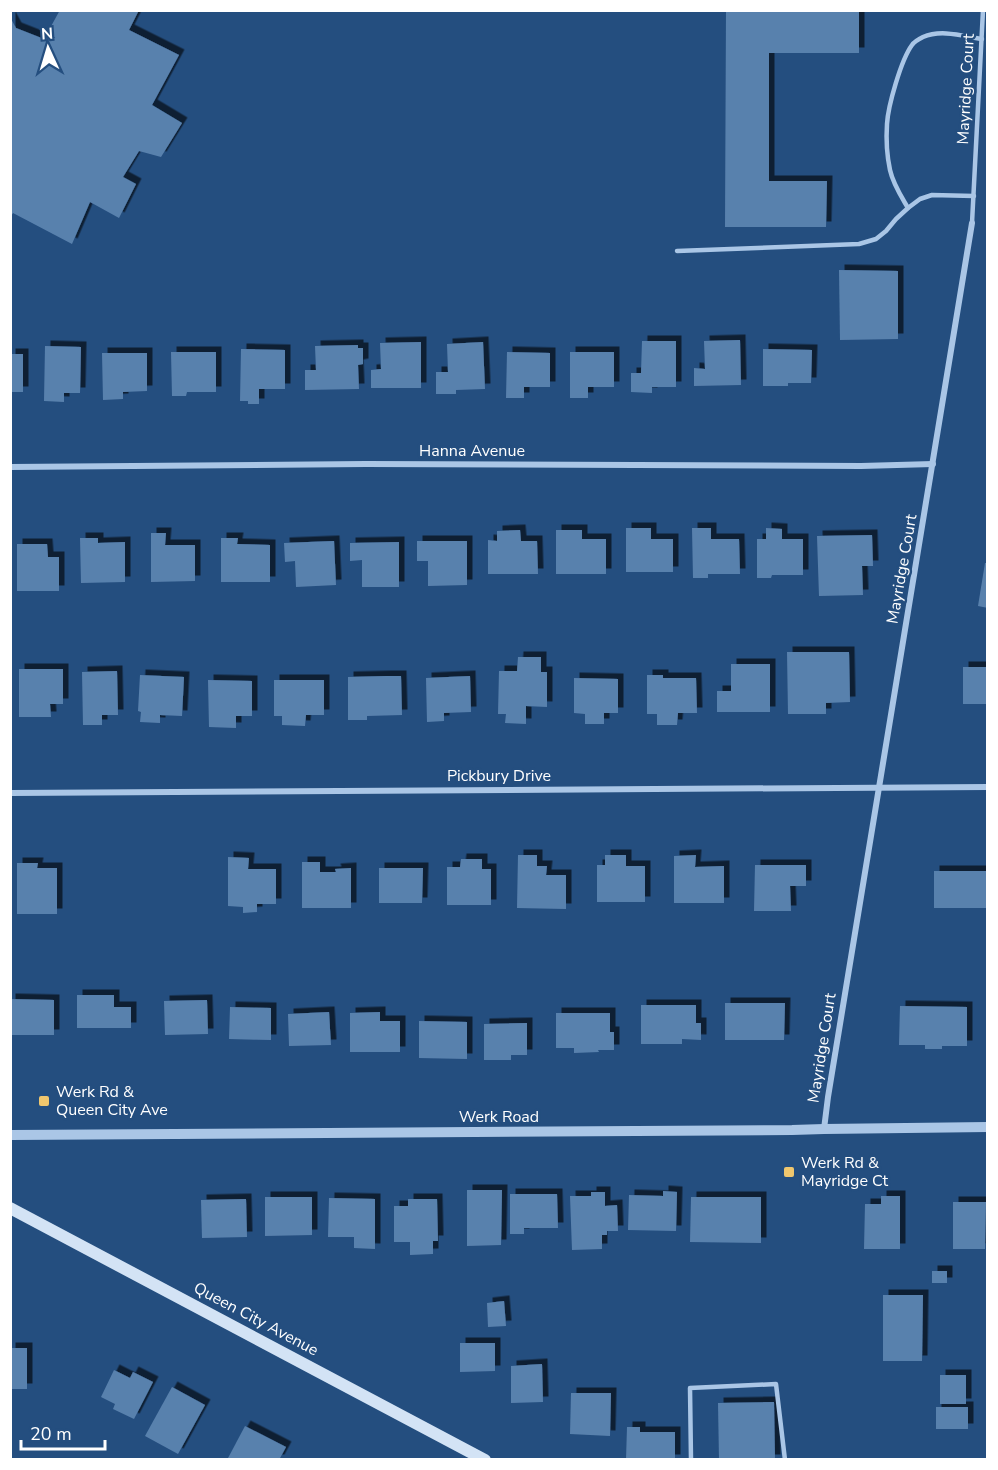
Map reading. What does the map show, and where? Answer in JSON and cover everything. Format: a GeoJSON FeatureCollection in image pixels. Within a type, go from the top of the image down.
{"type":"FeatureCollection","features":[{"type":"Feature","properties":{"kind":"main road","name":"Queen City Avenue"},"geometry":{"type":"LineString","coordinates":[[10,1208],[486,1460]]}},
{"type":"Feature","properties":{"kind":"street","name":"Mayridge Court"},"geometry":{"type":"LineString","coordinates":[[824,1129],[972,223]]}},
{"type":"Feature","properties":{"kind":"street","name":"Hanna Avenue"},"geometry":{"type":"LineString","coordinates":[[10,467],[366,464],[861,466],[933,464]]}},
{"type":"Feature","properties":{"kind":"street","name":"Pickbury Drive"},"geometry":{"type":"LineString","coordinates":[[10,793],[987,787]]}},
{"type":"Feature","properties":{"kind":"street","name":"Werk Road"},"geometry":{"type":"LineString","coordinates":[[10,1135],[987,1127]]}},
{"type":"Feature","properties":{"kind":"lane","name":"Mayridge Court"},"geometry":{"type":"LineString","coordinates":[[972,223],[983,10]]}},
{"type":"Feature","properties":{"kind":"lane"},"geometry":{"type":"LineString","coordinates":[[908,208],[891,173],[887,124],[893,91],[903,63],[912,45],[932,34],[945,33],[982,39]]}},
{"type":"Feature","properties":{"kind":"lane"},"geometry":{"type":"LineString","coordinates":[[677,251],[859,244],[876,239],[920,199],[932,195],[974,196]]}},
{"type":"Feature","properties":{"kind":"lane"},"geometry":{"type":"LineString","coordinates":[[691,1460],[690,1388],[776,1384],[785,1460]]}},
{"type":"Feature","properties":{"kind":"building"},"geometry":{"type":"Polygon","coordinates":[[[60,10],[139,10],[129,30],[179,55],[152,105],[182,123],[161,157],[139,151],[123,177],[136,184],[119,218],[90,202],[72,244],[13,213],[10,218],[10,17],[16,28],[44,39],[60,10]]]}},
{"type":"Feature","properties":{"kind":"building"},"geometry":{"type":"Polygon","coordinates":[[[726,10],[859,10],[859,53],[769,53],[769,181],[827,181],[826,227],[725,227],[726,10]]]}},
{"type":"Feature","properties":{"kind":"building"},"geometry":{"type":"Polygon","coordinates":[[[839,270],[898,271],[898,339],[840,340],[839,270]]]}},
{"type":"Feature","properties":{"kind":"building"},"geometry":{"type":"Polygon","coordinates":[[[740,340],[741,385],[694,386],[694,368],[705,369],[704,341],[740,340]]]}},
{"type":"Feature","properties":{"kind":"building"},"geometry":{"type":"Polygon","coordinates":[[[642,341],[676,341],[676,387],[652,387],[652,393],[631,392],[631,373],[641,373],[642,341]]]}},
{"type":"Feature","properties":{"kind":"building"},"geometry":{"type":"Polygon","coordinates":[[[421,342],[421,388],[371,388],[371,370],[381,369],[380,343],[421,342]]]}},
{"type":"Feature","properties":{"kind":"building"},"geometry":{"type":"Polygon","coordinates":[[[483,342],[485,389],[456,390],[456,394],[436,394],[436,372],[448,372],[447,344],[483,342]]]}},
{"type":"Feature","properties":{"kind":"building"},"geometry":{"type":"Polygon","coordinates":[[[358,345],[358,348],[363,348],[363,364],[358,365],[359,389],[305,390],[305,370],[316,370],[315,346],[358,345]]]}},
{"type":"Feature","properties":{"kind":"building"},"geometry":{"type":"Polygon","coordinates":[[[45,346],[81,347],[80,393],[64,393],[64,402],[44,401],[45,346]]]}},
{"type":"Feature","properties":{"kind":"building"},"geometry":{"type":"Polygon","coordinates":[[[241,349],[285,350],[285,389],[259,389],[259,404],[240,401],[241,349]]]}},
{"type":"Feature","properties":{"kind":"building"},"geometry":{"type":"Polygon","coordinates":[[[763,349],[812,350],[811,383],[763,386],[763,349]]]}},
{"type":"Feature","properties":{"kind":"building"},"geometry":{"type":"Polygon","coordinates":[[[171,352],[216,352],[216,392],[187,392],[186,396],[172,396],[171,352]]]}},
{"type":"Feature","properties":{"kind":"building"},"geometry":{"type":"Polygon","coordinates":[[[507,352],[550,353],[550,387],[524,387],[524,398],[506,398],[507,352]]]}},
{"type":"Feature","properties":{"kind":"building"},"geometry":{"type":"Polygon","coordinates":[[[570,352],[614,352],[614,387],[588,387],[588,398],[570,398],[570,352]]]}},
{"type":"Feature","properties":{"kind":"building"},"geometry":{"type":"Polygon","coordinates":[[[102,353],[147,353],[147,391],[123,392],[123,399],[103,400],[102,353]]]}},
{"type":"Feature","properties":{"kind":"building"},"geometry":{"type":"Polygon","coordinates":[[[10,354],[23,354],[23,392],[10,392],[10,354]]]}},
{"type":"Feature","properties":{"kind":"building"},"geometry":{"type":"Polygon","coordinates":[[[626,528],[651,528],[651,539],[673,539],[673,572],[626,572],[626,528]]]}},
{"type":"Feature","properties":{"kind":"building"},"geometry":{"type":"Polygon","coordinates":[[[692,528],[711,528],[711,539],[739,539],[740,574],[708,574],[708,578],[693,578],[692,528]]]}},
{"type":"Feature","properties":{"kind":"building"},"geometry":{"type":"Polygon","coordinates":[[[766,528],[782,529],[782,539],[803,539],[803,575],[772,575],[771,578],[757,578],[757,539],[766,539],[766,528]]]}},
{"type":"Feature","properties":{"kind":"building"},"geometry":{"type":"Polygon","coordinates":[[[520,530],[521,541],[537,541],[538,574],[488,574],[488,540],[497,541],[497,531],[520,530]]]}},
{"type":"Feature","properties":{"kind":"building"},"geometry":{"type":"Polygon","coordinates":[[[556,530],[582,530],[582,539],[606,539],[606,574],[556,574],[556,530]]]}},
{"type":"Feature","properties":{"kind":"building"},"geometry":{"type":"Polygon","coordinates":[[[151,533],[166,533],[165,545],[195,545],[195,581],[151,582],[151,533]]]}},
{"type":"Feature","properties":{"kind":"building"},"geometry":{"type":"Polygon","coordinates":[[[872,535],[873,566],[862,566],[863,595],[819,596],[817,536],[872,535]]]}},
{"type":"Feature","properties":{"kind":"building"},"geometry":{"type":"Polygon","coordinates":[[[80,538],[98,538],[98,543],[125,542],[125,582],[81,583],[80,538]]]}},
{"type":"Feature","properties":{"kind":"building"},"geometry":{"type":"Polygon","coordinates":[[[221,538],[238,538],[237,544],[270,545],[270,582],[221,582],[221,538]]]}},
{"type":"Feature","properties":{"kind":"building"},"geometry":{"type":"Polygon","coordinates":[[[334,541],[336,585],[296,587],[295,561],[285,562],[284,543],[334,541]]]}},
{"type":"Feature","properties":{"kind":"building"},"geometry":{"type":"Polygon","coordinates":[[[417,541],[467,541],[467,585],[428,586],[428,561],[417,561],[417,541]]]}},
{"type":"Feature","properties":{"kind":"building"},"geometry":{"type":"Polygon","coordinates":[[[399,542],[399,587],[362,587],[362,560],[350,561],[350,543],[399,542]]]}},
{"type":"Feature","properties":{"kind":"building"},"geometry":{"type":"Polygon","coordinates":[[[17,544],[47,544],[48,557],[59,557],[59,591],[17,591],[17,544]]]}},
{"type":"Feature","properties":{"kind":"building"},"geometry":{"type":"Polygon","coordinates":[[[985,563],[988,563],[988,608],[978,606],[985,563]]]}},
{"type":"Feature","properties":{"kind":"building"},"geometry":{"type":"Polygon","coordinates":[[[787,652],[849,652],[850,702],[826,703],[826,714],[788,714],[787,652]]]}},
{"type":"Feature","properties":{"kind":"building"},"geometry":{"type":"Polygon","coordinates":[[[518,657],[541,657],[541,672],[547,672],[547,707],[526,706],[526,724],[505,723],[506,714],[498,714],[499,671],[517,671],[518,657]]]}},
{"type":"Feature","properties":{"kind":"building"},"geometry":{"type":"Polygon","coordinates":[[[731,664],[770,664],[770,712],[717,712],[717,691],[731,691],[731,664]]]}},
{"type":"Feature","properties":{"kind":"building"},"geometry":{"type":"Polygon","coordinates":[[[963,667],[988,667],[988,704],[963,704],[963,667]]]}},
{"type":"Feature","properties":{"kind":"building"},"geometry":{"type":"Polygon","coordinates":[[[19,669],[63,669],[63,704],[50,704],[51,717],[19,717],[19,669]]]}},
{"type":"Feature","properties":{"kind":"building"},"geometry":{"type":"Polygon","coordinates":[[[117,671],[118,715],[102,715],[102,725],[83,725],[82,672],[117,671]]]}},
{"type":"Feature","properties":{"kind":"building"},"geometry":{"type":"Polygon","coordinates":[[[140,675],[184,677],[182,716],[160,715],[160,723],[140,722],[141,712],[138,711],[140,675]]]}},
{"type":"Feature","properties":{"kind":"building"},"geometry":{"type":"Polygon","coordinates":[[[647,675],[663,675],[663,678],[696,678],[697,713],[678,713],[677,725],[657,725],[657,714],[647,714],[647,675]]]}},
{"type":"Feature","properties":{"kind":"building"},"geometry":{"type":"Polygon","coordinates":[[[401,676],[402,715],[367,716],[367,720],[348,720],[348,677],[401,676]]]}},
{"type":"Feature","properties":{"kind":"building"},"geometry":{"type":"Polygon","coordinates":[[[470,676],[471,712],[444,713],[444,721],[427,722],[426,678],[470,676]]]}},
{"type":"Feature","properties":{"kind":"building"},"geometry":{"type":"Polygon","coordinates":[[[574,678],[618,679],[618,713],[604,713],[604,724],[585,724],[585,714],[574,713],[574,678]]]}},
{"type":"Feature","properties":{"kind":"building"},"geometry":{"type":"Polygon","coordinates":[[[208,680],[252,681],[252,716],[236,716],[236,728],[209,727],[208,680]]]}},
{"type":"Feature","properties":{"kind":"building"},"geometry":{"type":"Polygon","coordinates":[[[274,680],[324,680],[324,715],[306,715],[305,726],[282,725],[282,716],[274,716],[274,680]]]}},
{"type":"Feature","properties":{"kind":"building"},"geometry":{"type":"Polygon","coordinates":[[[518,855],[537,855],[537,866],[547,866],[546,875],[566,875],[566,909],[517,908],[518,855]]]}},
{"type":"Feature","properties":{"kind":"building"},"geometry":{"type":"Polygon","coordinates":[[[605,855],[626,855],[626,866],[645,866],[645,902],[597,902],[597,865],[605,865],[605,855]]]}},
{"type":"Feature","properties":{"kind":"building"},"geometry":{"type":"Polygon","coordinates":[[[696,855],[695,867],[724,866],[724,903],[674,903],[674,856],[696,855]]]}},
{"type":"Feature","properties":{"kind":"building"},"geometry":{"type":"Polygon","coordinates":[[[228,857],[249,858],[248,869],[276,869],[276,904],[257,904],[257,912],[243,913],[243,907],[228,906],[228,857]]]}},
{"type":"Feature","properties":{"kind":"building"},"geometry":{"type":"Polygon","coordinates":[[[461,859],[482,859],[482,869],[491,869],[491,905],[447,905],[447,867],[460,867],[461,859]]]}},
{"type":"Feature","properties":{"kind":"building"},"geometry":{"type":"Polygon","coordinates":[[[302,862],[320,862],[320,872],[336,872],[335,869],[351,868],[351,908],[302,908],[302,862]]]}},
{"type":"Feature","properties":{"kind":"building"},"geometry":{"type":"Polygon","coordinates":[[[17,863],[38,863],[37,868],[57,868],[57,914],[17,914],[17,863]]]}},
{"type":"Feature","properties":{"kind":"building"},"geometry":{"type":"Polygon","coordinates":[[[755,865],[806,865],[806,886],[790,886],[791,911],[754,911],[755,865]]]}},
{"type":"Feature","properties":{"kind":"building"},"geometry":{"type":"Polygon","coordinates":[[[379,868],[423,868],[422,903],[379,903],[379,868]]]}},
{"type":"Feature","properties":{"kind":"building"},"geometry":{"type":"Polygon","coordinates":[[[934,871],[988,871],[988,908],[934,908],[934,871]]]}},
{"type":"Feature","properties":{"kind":"building"},"geometry":{"type":"Polygon","coordinates":[[[77,995],[114,995],[114,1007],[131,1007],[131,1028],[77,1028],[77,995]]]}},
{"type":"Feature","properties":{"kind":"building"},"geometry":{"type":"Polygon","coordinates":[[[10,999],[54,1000],[54,1035],[10,1035],[10,999]]]}},
{"type":"Feature","properties":{"kind":"building"},"geometry":{"type":"Polygon","coordinates":[[[207,1000],[208,1034],[165,1035],[164,1001],[207,1000]]]}},
{"type":"Feature","properties":{"kind":"building"},"geometry":{"type":"Polygon","coordinates":[[[725,1003],[785,1003],[784,1040],[725,1040],[725,1003]]]}},
{"type":"Feature","properties":{"kind":"building"},"geometry":{"type":"Polygon","coordinates":[[[641,1005],[696,1005],[696,1023],[701,1023],[701,1040],[682,1039],[682,1044],[641,1044],[641,1005]]]}},
{"type":"Feature","properties":{"kind":"building"},"geometry":{"type":"Polygon","coordinates":[[[900,1006],[967,1007],[967,1046],[925,1049],[925,1045],[899,1045],[900,1006]]]}},
{"type":"Feature","properties":{"kind":"building"},"geometry":{"type":"Polygon","coordinates":[[[230,1007],[271,1008],[271,1040],[229,1039],[230,1007]]]}},
{"type":"Feature","properties":{"kind":"building"},"geometry":{"type":"Polygon","coordinates":[[[329,1012],[331,1045],[289,1046],[288,1014],[329,1012]]]}},
{"type":"Feature","properties":{"kind":"building"},"geometry":{"type":"Polygon","coordinates":[[[380,1012],[380,1021],[400,1021],[400,1052],[350,1052],[350,1013],[380,1012]]]}},
{"type":"Feature","properties":{"kind":"building"},"geometry":{"type":"Polygon","coordinates":[[[556,1013],[610,1013],[610,1032],[614,1032],[614,1050],[574,1053],[574,1048],[556,1048],[556,1013]]]}},
{"type":"Feature","properties":{"kind":"building"},"geometry":{"type":"Polygon","coordinates":[[[419,1021],[467,1022],[467,1059],[419,1058],[419,1021]]]}},
{"type":"Feature","properties":{"kind":"building"},"geometry":{"type":"Polygon","coordinates":[[[527,1023],[527,1055],[511,1055],[511,1060],[484,1060],[484,1024],[527,1023]]]}},
{"type":"Feature","properties":{"kind":"building"},"geometry":{"type":"Polygon","coordinates":[[[467,1190],[502,1190],[501,1245],[467,1246],[467,1190]]]}},
{"type":"Feature","properties":{"kind":"building"},"geometry":{"type":"Polygon","coordinates":[[[663,1191],[677,1192],[676,1231],[628,1230],[629,1195],[663,1196],[663,1191]]]}},
{"type":"Feature","properties":{"kind":"building"},"geometry":{"type":"Polygon","coordinates":[[[591,1192],[605,1192],[605,1206],[617,1205],[618,1231],[607,1231],[607,1235],[602,1235],[602,1249],[572,1250],[570,1196],[591,1196],[591,1192]]]}},
{"type":"Feature","properties":{"kind":"building"},"geometry":{"type":"Polygon","coordinates":[[[510,1194],[557,1194],[558,1228],[524,1228],[524,1234],[510,1234],[510,1194]]]}},
{"type":"Feature","properties":{"kind":"building"},"geometry":{"type":"Polygon","coordinates":[[[881,1196],[900,1196],[900,1249],[864,1249],[865,1204],[881,1204],[881,1196]]]}},
{"type":"Feature","properties":{"kind":"building"},"geometry":{"type":"Polygon","coordinates":[[[265,1197],[312,1197],[312,1235],[265,1236],[265,1197]]]}},
{"type":"Feature","properties":{"kind":"building"},"geometry":{"type":"Polygon","coordinates":[[[691,1197],[761,1197],[761,1243],[690,1242],[691,1197]]]}},
{"type":"Feature","properties":{"kind":"building"},"geometry":{"type":"Polygon","coordinates":[[[329,1198],[375,1199],[375,1249],[354,1248],[354,1237],[328,1237],[329,1198]]]}},
{"type":"Feature","properties":{"kind":"building"},"geometry":{"type":"Polygon","coordinates":[[[246,1199],[247,1237],[202,1238],[201,1200],[246,1199]]]}},
{"type":"Feature","properties":{"kind":"building"},"geometry":{"type":"Polygon","coordinates":[[[408,1199],[437,1199],[438,1241],[433,1241],[433,1254],[410,1255],[410,1242],[394,1242],[394,1206],[408,1206],[408,1199]]]}},
{"type":"Feature","properties":{"kind":"building"},"geometry":{"type":"Polygon","coordinates":[[[953,1202],[986,1202],[985,1249],[953,1249],[953,1202]]]}},
{"type":"Feature","properties":{"kind":"building"},"geometry":{"type":"Polygon","coordinates":[[[932,1271],[947,1271],[947,1283],[932,1283],[932,1271]]]}},
{"type":"Feature","properties":{"kind":"building"},"geometry":{"type":"Polygon","coordinates":[[[883,1295],[923,1295],[922,1361],[883,1361],[883,1295]]]}},
{"type":"Feature","properties":{"kind":"building"},"geometry":{"type":"Polygon","coordinates":[[[504,1301],[506,1326],[488,1327],[487,1303],[504,1301]]]}},
{"type":"Feature","properties":{"kind":"building"},"geometry":{"type":"Polygon","coordinates":[[[460,1343],[495,1343],[495,1371],[460,1372],[460,1343]]]}},
{"type":"Feature","properties":{"kind":"building"},"geometry":{"type":"Polygon","coordinates":[[[10,1348],[27,1348],[27,1389],[10,1389],[10,1348]]]}},
{"type":"Feature","properties":{"kind":"building"},"geometry":{"type":"Polygon","coordinates":[[[542,1364],[543,1402],[511,1403],[511,1366],[542,1364]]]}},
{"type":"Feature","properties":{"kind":"building"},"geometry":{"type":"Polygon","coordinates":[[[114,1370],[130,1378],[133,1372],[153,1382],[134,1419],[113,1409],[115,1404],[101,1397],[114,1370]]]}},
{"type":"Feature","properties":{"kind":"building"},"geometry":{"type":"Polygon","coordinates":[[[940,1375],[966,1375],[966,1404],[940,1404],[940,1375]]]}},
{"type":"Feature","properties":{"kind":"building"},"geometry":{"type":"Polygon","coordinates":[[[172,1387],[205,1405],[178,1454],[145,1436],[172,1387]]]}},
{"type":"Feature","properties":{"kind":"building"},"geometry":{"type":"Polygon","coordinates":[[[571,1393],[611,1393],[610,1436],[570,1434],[571,1393]]]}},
{"type":"Feature","properties":{"kind":"building"},"geometry":{"type":"Polygon","coordinates":[[[774,1402],[775,1460],[719,1460],[718,1403],[774,1402]]]}},
{"type":"Feature","properties":{"kind":"building"},"geometry":{"type":"Polygon","coordinates":[[[936,1407],[968,1407],[968,1429],[936,1429],[936,1407]]]}},
{"type":"Feature","properties":{"kind":"building"},"geometry":{"type":"Polygon","coordinates":[[[245,1426],[286,1447],[279,1460],[227,1460],[245,1426]]]}},
{"type":"Feature","properties":{"kind":"building"},"geometry":{"type":"Polygon","coordinates":[[[627,1427],[640,1427],[640,1432],[675,1432],[675,1460],[626,1460],[627,1427]]]}},
{"type":"Feature","properties":{"kind":"place","name":"Werk Rd & Queen City Ave"},"geometry":{"type":"Point","coordinates":[44,1101]}},
{"type":"Feature","properties":{"kind":"place","name":"Werk Rd & Mayridge Ct"},"geometry":{"type":"Point","coordinates":[789,1172]}}]}
